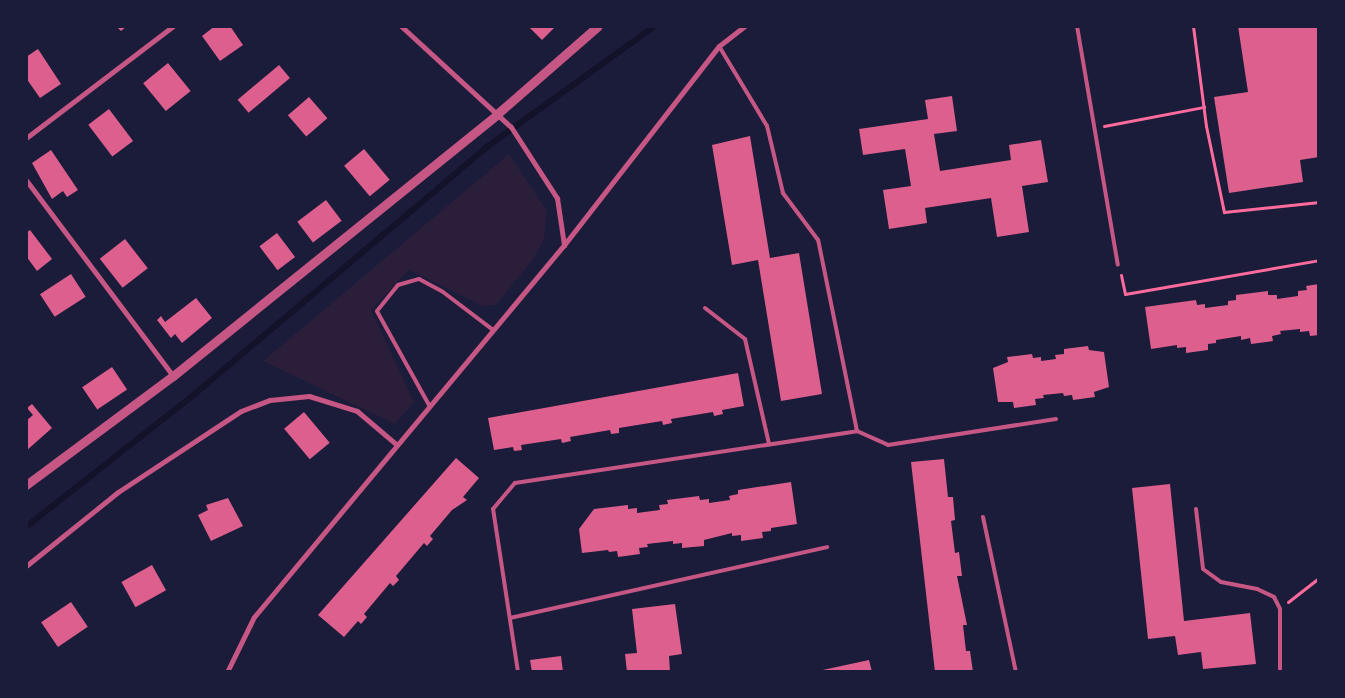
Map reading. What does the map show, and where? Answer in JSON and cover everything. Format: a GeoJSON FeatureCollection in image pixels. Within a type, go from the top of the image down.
{"type":"FeatureCollection","features":[{"type":"Feature","properties":{"kind":"street"},"geometry":{"type":"LineString","coordinates":[[26,138],[173,26]]}},
{"type":"Feature","properties":{"kind":"street"},"geometry":{"type":"LineString","coordinates":[[400,26],[496,115],[512,127],[557,198],[564,246]]}},
{"type":"Feature","properties":{"kind":"street"},"geometry":{"type":"LineString","coordinates":[[26,485],[173,376],[496,115],[598,26]]}},
{"type":"Feature","properties":{"kind":"street"},"geometry":{"type":"LineString","coordinates":[[227,672],[254,617],[492,329],[564,246],[719,46],[745,26]]}},
{"type":"Feature","properties":{"kind":"street"},"geometry":{"type":"LineString","coordinates":[[26,180],[173,376]]}},
{"type":"Feature","properties":{"kind":"street"},"geometry":{"type":"LineString","coordinates":[[26,566],[118,492],[241,411],[270,400],[310,396],[356,411],[397,445]]}},
{"type":"Feature","properties":{"kind":"lane"},"geometry":{"type":"LineString","coordinates":[[1077,26],[1118,265]]}},
{"type":"Feature","properties":{"kind":"lane"},"geometry":{"type":"LineString","coordinates":[[719,46],[767,126],[783,193],[818,240],[857,430]]}},
{"type":"Feature","properties":{"kind":"lane"},"geometry":{"type":"LineString","coordinates":[[430,405],[376,311],[398,285],[419,279],[444,292],[492,329]]}},
{"type":"Feature","properties":{"kind":"lane"},"geometry":{"type":"LineString","coordinates":[[705,308],[745,339],[768,444]]}},
{"type":"Feature","properties":{"kind":"lane"},"geometry":{"type":"LineString","coordinates":[[510,672],[518,671],[494,508],[515,483],[857,430],[888,445],[1056,419]]}},
{"type":"Feature","properties":{"kind":"lane"},"geometry":{"type":"LineString","coordinates":[[1196,509],[1203,569],[1221,582],[1257,589],[1274,597],[1280,609],[1280,672]]}},
{"type":"Feature","properties":{"kind":"lane"},"geometry":{"type":"LineString","coordinates":[[983,517],[1016,672]]}},
{"type":"Feature","properties":{"kind":"lane"},"geometry":{"type":"LineString","coordinates":[[510,618],[827,547]]}},
{"type":"Feature","properties":{"kind":"path"},"geometry":{"type":"LineString","coordinates":[[1193,26],[1204,107],[1224,212],[1319,202]]}},
{"type":"Feature","properties":{"kind":"path"},"geometry":{"type":"LineString","coordinates":[[1096,128],[1204,107]]}},
{"type":"Feature","properties":{"kind":"path"},"geometry":{"type":"LineString","coordinates":[[1118,265],[1125,294],[1319,260]]}},
{"type":"Feature","properties":{"kind":"path"},"geometry":{"type":"LineString","coordinates":[[1280,609],[1319,578]]}},
{"type":"Feature","properties":{"kind":"shaded area"},"geometry":{"type":"Polygon","coordinates":[[[509,154],[547,211],[544,239],[534,258],[496,305],[483,306],[409,270],[371,310],[414,402],[395,424],[263,361],[509,154]]]}},
{"type":"Feature","properties":{"kind":"building"},"geometry":{"type":"Polygon","coordinates":[[[116,26],[127,26],[121,31],[116,26]]]}},
{"type":"Feature","properties":{"kind":"building"},"geometry":{"type":"Polygon","coordinates":[[[215,26],[230,26],[243,45],[220,61],[202,36],[215,26]]]}},
{"type":"Feature","properties":{"kind":"building"},"geometry":{"type":"Polygon","coordinates":[[[528,26],[556,26],[542,40],[528,26]]]}},
{"type":"Feature","properties":{"kind":"building"},"geometry":{"type":"Polygon","coordinates":[[[1238,26],[1319,26],[1319,157],[1300,160],[1303,182],[1229,193],[1214,97],[1248,92],[1238,26]]]}},
{"type":"Feature","properties":{"kind":"building"},"geometry":{"type":"Polygon","coordinates":[[[38,49],[61,84],[40,98],[26,78],[26,57],[38,49]]]}},
{"type":"Feature","properties":{"kind":"building"},"geometry":{"type":"Polygon","coordinates":[[[168,63],[191,91],[166,111],[143,83],[168,63]]]}},
{"type":"Feature","properties":{"kind":"building"},"geometry":{"type":"Polygon","coordinates":[[[279,65],[290,78],[249,113],[238,100],[279,65]]]}},
{"type":"Feature","properties":{"kind":"building"},"geometry":{"type":"Polygon","coordinates":[[[952,96],[957,131],[934,134],[940,171],[1011,160],[1009,145],[1041,140],[1048,182],[1022,186],[1029,232],[997,237],[991,198],[925,208],[927,223],[889,229],[883,190],[911,186],[905,149],[863,155],[859,129],[928,119],[925,100],[952,96]]]}},
{"type":"Feature","properties":{"kind":"building"},"geometry":{"type":"Polygon","coordinates":[[[309,97],[327,118],[306,137],[288,115],[309,97]]]}},
{"type":"Feature","properties":{"kind":"building"},"geometry":{"type":"Polygon","coordinates":[[[109,109],[133,141],[112,157],[88,125],[109,109]]]}},
{"type":"Feature","properties":{"kind":"building"},"geometry":{"type":"Polygon","coordinates":[[[750,136],[770,258],[799,253],[822,394],[781,401],[758,260],[732,265],[712,145],[750,136]]]}},
{"type":"Feature","properties":{"kind":"building"},"geometry":{"type":"Polygon","coordinates":[[[364,149],[390,180],[370,196],[344,166],[364,149]]]}},
{"type":"Feature","properties":{"kind":"building"},"geometry":{"type":"Polygon","coordinates":[[[51,150],[78,190],[67,197],[63,191],[52,199],[32,163],[51,150]]]}},
{"type":"Feature","properties":{"kind":"building"},"geometry":{"type":"Polygon","coordinates":[[[326,200],[342,221],[313,242],[297,222],[326,200]]]}},
{"type":"Feature","properties":{"kind":"building"},"geometry":{"type":"Polygon","coordinates":[[[30,230],[52,259],[37,271],[26,256],[26,233],[30,230]]]}},
{"type":"Feature","properties":{"kind":"building"},"geometry":{"type":"Polygon","coordinates":[[[277,233],[295,257],[277,270],[259,246],[277,233]]]}},
{"type":"Feature","properties":{"kind":"building"},"geometry":{"type":"Polygon","coordinates":[[[125,239],[148,268],[123,288],[100,259],[125,239]]]}},
{"type":"Feature","properties":{"kind":"building"},"geometry":{"type":"Polygon","coordinates":[[[71,274],[86,297],[55,317],[40,294],[71,274]]]}},
{"type":"Feature","properties":{"kind":"building"},"geometry":{"type":"Polygon","coordinates":[[[1319,284],[1319,335],[1310,336],[1309,331],[1300,332],[1300,329],[1280,331],[1281,334],[1272,336],[1273,341],[1251,344],[1250,338],[1241,340],[1241,336],[1216,340],[1216,343],[1208,344],[1208,350],[1186,353],[1186,347],[1177,348],[1177,345],[1151,349],[1145,307],[1196,300],[1197,305],[1205,304],[1205,308],[1228,305],[1228,301],[1236,300],[1236,295],[1268,291],[1268,295],[1277,295],[1277,299],[1298,296],[1298,291],[1307,290],[1306,286],[1319,284]]]}},
{"type":"Feature","properties":{"kind":"building"},"geometry":{"type":"Polygon","coordinates":[[[196,298],[212,318],[182,343],[175,334],[171,338],[157,320],[161,316],[165,322],[196,298]]]}},
{"type":"Feature","properties":{"kind":"building"},"geometry":{"type":"Polygon","coordinates":[[[1088,346],[1089,350],[1104,352],[1109,387],[1094,392],[1095,397],[1073,400],[1072,395],[1064,396],[1063,393],[1043,395],[1044,398],[1035,399],[1036,405],[1014,408],[1013,402],[998,402],[993,368],[1008,362],[1007,357],[1032,354],[1033,358],[1041,357],[1041,361],[1056,359],[1055,355],[1064,354],[1064,349],[1088,346]]]}},
{"type":"Feature","properties":{"kind":"building"},"geometry":{"type":"Polygon","coordinates":[[[112,367],[127,389],[97,410],[82,387],[112,367]]]}},
{"type":"Feature","properties":{"kind":"building"},"geometry":{"type":"Polygon","coordinates":[[[738,373],[744,406],[722,410],[723,414],[714,416],[713,412],[671,419],[672,423],[663,425],[662,421],[619,428],[619,433],[611,434],[610,430],[570,437],[571,441],[562,443],[561,439],[521,445],[522,450],[514,451],[513,447],[494,450],[488,418],[738,373]]]}},
{"type":"Feature","properties":{"kind":"building"},"geometry":{"type":"Polygon","coordinates":[[[32,404],[52,428],[26,451],[26,421],[33,415],[27,408],[32,404]]]}},
{"type":"Feature","properties":{"kind":"building"},"geometry":{"type":"Polygon","coordinates":[[[304,412],[330,443],[310,459],[284,429],[304,412]]]}},
{"type":"Feature","properties":{"kind":"building"},"geometry":{"type":"Polygon","coordinates":[[[456,458],[479,478],[463,497],[467,500],[452,510],[430,536],[433,539],[427,546],[424,543],[396,576],[399,580],[393,586],[390,583],[364,614],[367,617],[361,624],[358,621],[344,637],[318,615],[456,458]]]}},
{"type":"Feature","properties":{"kind":"building"},"geometry":{"type":"Polygon","coordinates":[[[944,459],[948,497],[953,497],[955,520],[951,521],[955,553],[959,552],[962,576],[957,576],[967,625],[963,625],[966,651],[970,651],[973,672],[935,672],[911,462],[944,459]]]}},
{"type":"Feature","properties":{"kind":"building"},"geometry":{"type":"Polygon","coordinates":[[[791,482],[797,524],[771,528],[771,531],[762,532],[763,538],[741,541],[741,535],[732,536],[732,533],[704,540],[704,546],[682,548],[682,543],[673,544],[673,541],[647,544],[648,547],[639,548],[640,554],[618,557],[617,551],[609,552],[608,550],[582,553],[579,529],[594,509],[628,505],[628,509],[637,508],[637,513],[660,510],[659,505],[668,504],[667,500],[699,496],[700,500],[709,499],[709,503],[730,500],[729,496],[738,494],[738,490],[791,482]]]}},
{"type":"Feature","properties":{"kind":"building"},"geometry":{"type":"Polygon","coordinates":[[[1170,484],[1184,621],[1250,613],[1256,664],[1203,669],[1201,652],[1178,655],[1175,636],[1148,639],[1132,488],[1170,484]]]}},
{"type":"Feature","properties":{"kind":"building"},"geometry":{"type":"Polygon","coordinates":[[[228,498],[243,526],[211,541],[198,515],[208,510],[206,505],[228,498]]]}},
{"type":"Feature","properties":{"kind":"building"},"geometry":{"type":"Polygon","coordinates":[[[152,565],[166,590],[135,607],[121,582],[152,565]]]}},
{"type":"Feature","properties":{"kind":"building"},"geometry":{"type":"Polygon","coordinates":[[[71,602],[88,627],[58,647],[41,622],[71,602]]]}},
{"type":"Feature","properties":{"kind":"building"},"geometry":{"type":"Polygon","coordinates":[[[675,604],[682,654],[669,656],[670,672],[627,672],[625,654],[637,653],[632,609],[675,604]]]}},
{"type":"Feature","properties":{"kind":"building"},"geometry":{"type":"Polygon","coordinates":[[[561,656],[563,672],[532,672],[530,660],[561,656]]]}},
{"type":"Feature","properties":{"kind":"building"},"geometry":{"type":"Polygon","coordinates":[[[869,660],[872,672],[818,672],[818,671],[869,660]]]}},
{"type":"Feature","properties":{"kind":"waterway"},"geometry":{"type":"LineString","coordinates":[[26,527],[196,393],[487,147],[655,26]]}}]}
